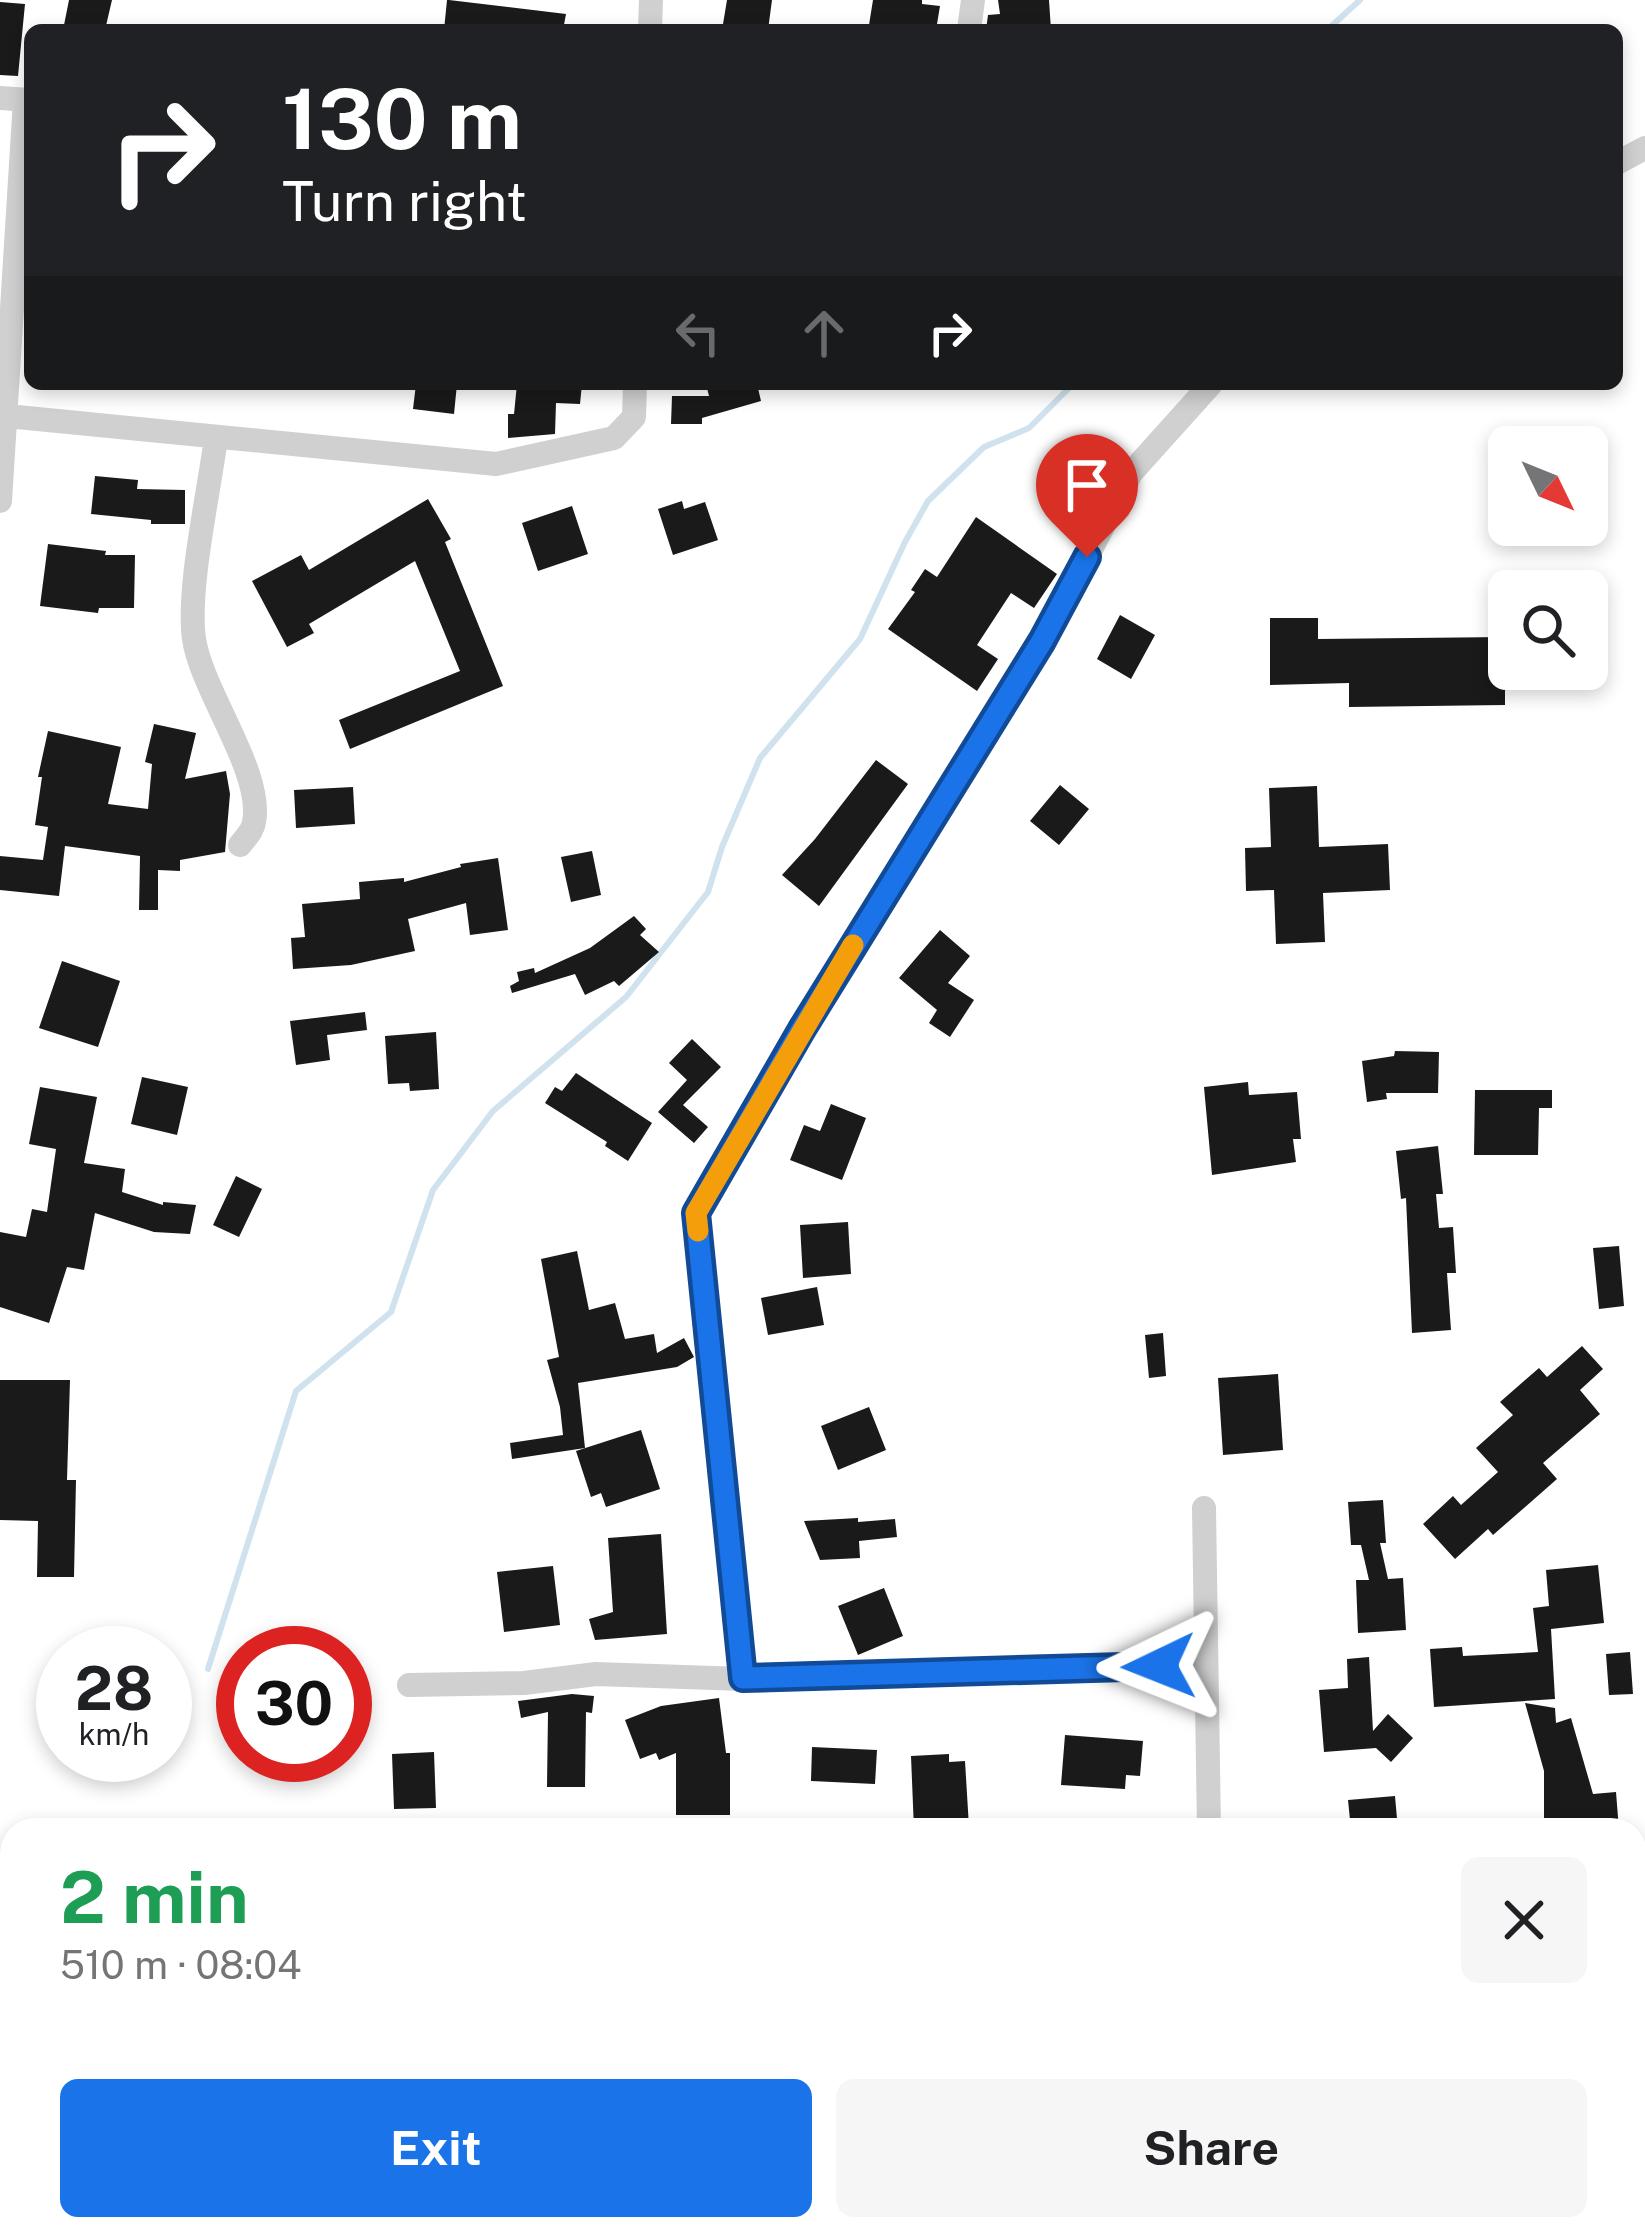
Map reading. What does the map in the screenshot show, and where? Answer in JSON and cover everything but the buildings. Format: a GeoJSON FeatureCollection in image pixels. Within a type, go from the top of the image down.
{"type":"FeatureCollection","features":[{"type":"Feature","properties":{"kind":"street"},"geometry":{"type":"LineString","coordinates":[[0,501],[18,99]]}},
{"type":"Feature","properties":{"kind":"street"},"geometry":{"type":"LineString","coordinates":[[7,416],[496,464],[614,438],[634,417],[635,390]]}},
{"type":"Feature","properties":{"kind":"street"},"geometry":{"type":"LineString","coordinates":[[743,1678],[696,1213],[794,1042],[1042,641],[1131,473],[1206,390]]}},
{"type":"Feature","properties":{"kind":"street"},"geometry":{"type":"LineString","coordinates":[[216,438],[194,596],[194,640],[256,808],[254,828],[240,845]]}},
{"type":"Feature","properties":{"kind":"street"},"geometry":{"type":"LineString","coordinates":[[1204,1508],[1209,1818]]}},
{"type":"Feature","properties":{"kind":"street"},"geometry":{"type":"LineString","coordinates":[[409,1685],[524,1684],[596,1674],[743,1678],[1205,1664]]}},
{"type":"Feature","properties":{"kind":"waterway"},"geometry":{"type":"LineString","coordinates":[[1334,24],[1360,0]]}},
{"type":"Feature","properties":{"kind":"waterway"},"geometry":{"type":"LineString","coordinates":[[208,1669],[296,1391],[391,1312],[433,1190],[493,1111],[626,997],[708,892],[760,758],[860,639],[928,501],[984,447],[1029,428],[1067,390]]}},
{"type":"Feature","properties":{"kind":"slow traffic"},"geometry":{"type":"LineString","coordinates":[[698,1231],[696,1213],[853,945]]}},
{"type":"Feature","properties":{"kind":"route"},"geometry":{"type":"LineString","coordinates":[[1087,557],[1042,641],[759,1100],[696,1213],[743,1678],[1159,1666]]}}]}
